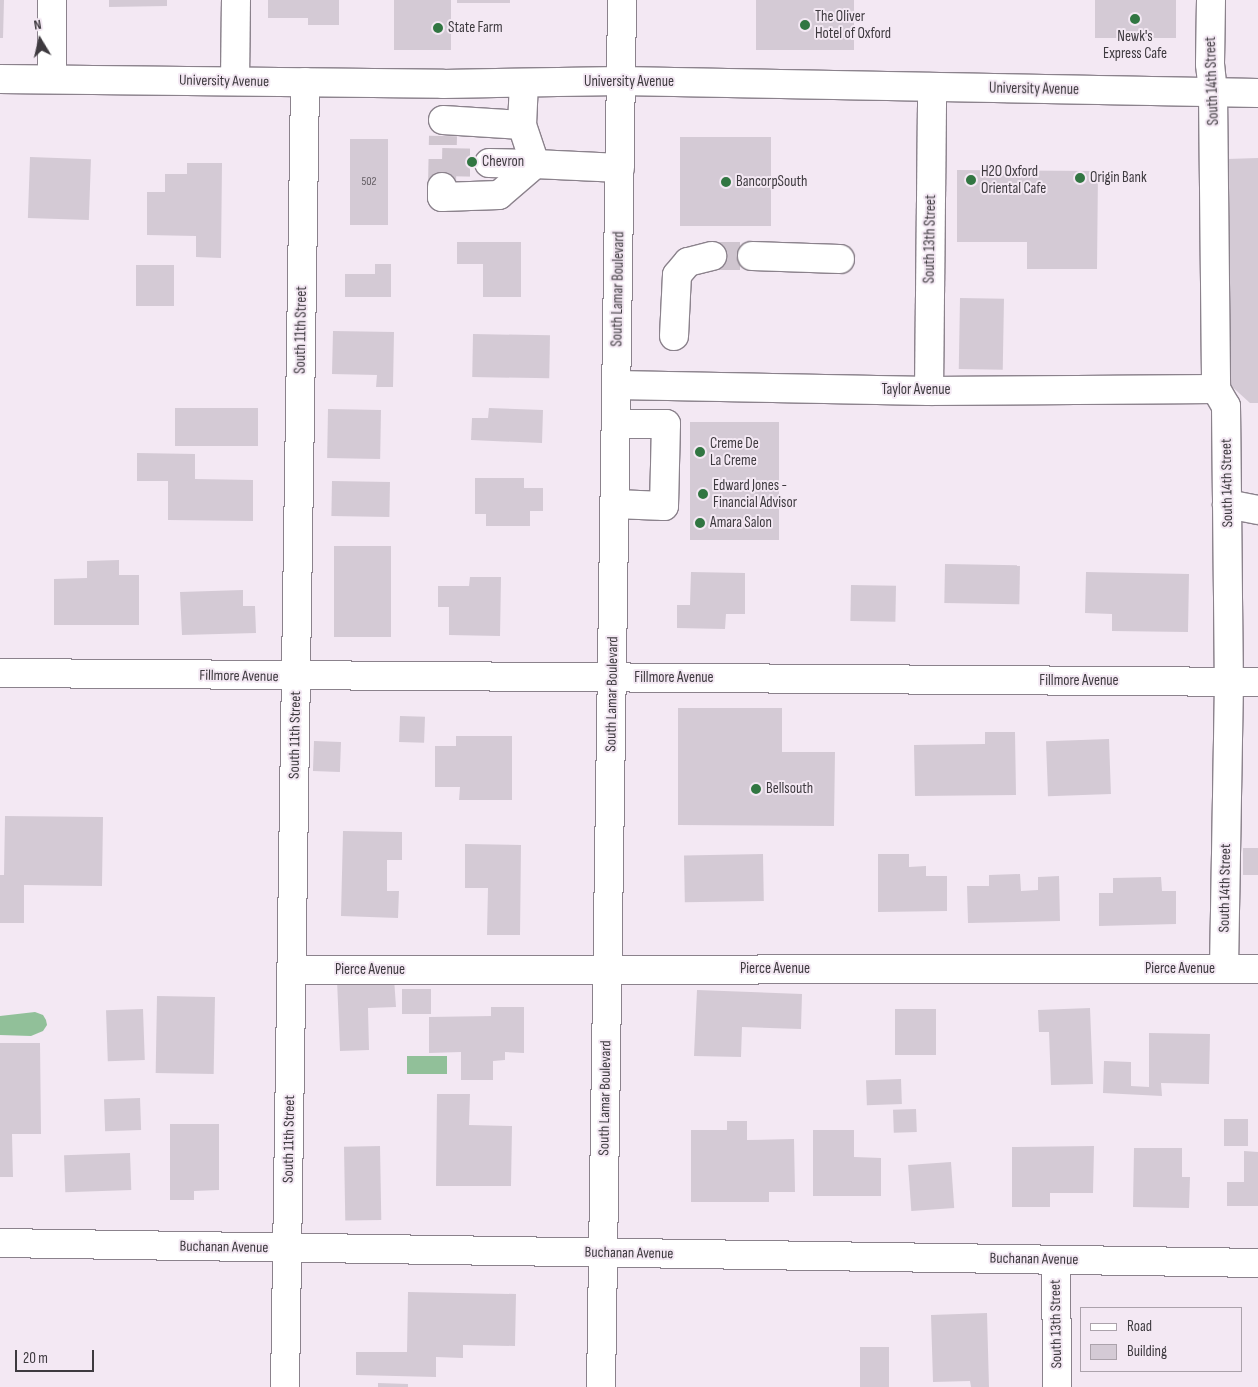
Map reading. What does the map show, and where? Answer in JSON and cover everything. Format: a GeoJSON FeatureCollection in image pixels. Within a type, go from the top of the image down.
{"type":"FeatureCollection","features":[{"type":"Feature","properties":{"kind":"street"},"geometry":{"type":"LineString","coordinates":[[52,0],[52,79]]}},
{"type":"Feature","properties":{"kind":"street"},"geometry":{"type":"LineString","coordinates":[[235,81],[236,0]]}},
{"type":"Feature","properties":{"kind":"street","name":"South Lamar Boulevard"},"geometry":{"type":"LineString","coordinates":[[601,1387],[622,0]]}},
{"type":"Feature","properties":{"kind":"street","name":"South 14th Street"},"geometry":{"type":"LineString","coordinates":[[1211,0],[1210,64],[1213,92],[1216,389],[1226,406],[1229,682],[1224,969]]}},
{"type":"Feature","properties":{"kind":"street","name":"University Avenue"},"geometry":{"type":"LineString","coordinates":[[0,79],[443,84],[621,81],[1258,92]]}},
{"type":"Feature","properties":{"kind":"street","name":"South 11th Street"},"geometry":{"type":"LineString","coordinates":[[285,1387],[305,82]]}},
{"type":"Feature","properties":{"kind":"street"},"geometry":{"type":"LineString","coordinates":[[524,83],[522,125],[535,164]]}},
{"type":"Feature","properties":{"kind":"street"},"geometry":{"type":"LineString","coordinates":[[443,84],[443,128],[522,125]]}},
{"type":"Feature","properties":{"kind":"street","name":"South 13th Street"},"geometry":{"type":"LineString","coordinates":[[929,391],[932,87]]}},
{"type":"Feature","properties":{"kind":"street"},"geometry":{"type":"LineString","coordinates":[[489,163],[620,168]]}},
{"type":"Feature","properties":{"kind":"street"},"geometry":{"type":"LineString","coordinates":[[442,187],[442,197],[499,195],[535,164]]}},
{"type":"Feature","properties":{"kind":"street"},"geometry":{"type":"LineString","coordinates":[[674,336],[677,275],[688,262],[712,256]]}},
{"type":"Feature","properties":{"kind":"street"},"geometry":{"type":"LineString","coordinates":[[752,256],[840,259]]}},
{"type":"Feature","properties":{"kind":"street","name":"Taylor Avenue"},"geometry":{"type":"LineString","coordinates":[[616,385],[929,391],[1216,389]]}},
{"type":"Feature","properties":{"kind":"street"},"geometry":{"type":"LineString","coordinates":[[615,504],[664,506],[666,424],[616,424]]}},
{"type":"Feature","properties":{"kind":"street"},"geometry":{"type":"LineString","coordinates":[[1227,504],[1258,510]]}},
{"type":"Feature","properties":{"kind":"street","name":"Fillmore Avenue"},"geometry":{"type":"LineString","coordinates":[[0,673],[1258,682]]}},
{"type":"Feature","properties":{"kind":"street","name":"Pierce Avenue"},"geometry":{"type":"LineString","coordinates":[[291,970],[1258,969]]}},
{"type":"Feature","properties":{"kind":"street","name":"Buchanan Avenue"},"geometry":{"type":"LineString","coordinates":[[0,1243],[1258,1263]]}},
{"type":"Feature","properties":{"kind":"street","name":"South 13th Street"},"geometry":{"type":"LineString","coordinates":[[1056,1260],[1057,1387]]}},
{"type":"Feature","properties":{"kind":"shaded area"},"geometry":{"type":"Polygon","coordinates":[[[35,1012],[43,1015],[46,1020],[47,1025],[43,1031],[31,1036],[0,1035],[0,1016],[35,1012]]]}},
{"type":"Feature","properties":{"kind":"shaded area"},"geometry":{"type":"Polygon","coordinates":[[[407,1056],[447,1056],[447,1074],[407,1074],[407,1056]]]}},
{"type":"Feature","properties":{"kind":"building"},"geometry":{"type":"Polygon","coordinates":[[[0,0],[4,0],[3,38],[0,38],[0,0]]]}},
{"type":"Feature","properties":{"kind":"building"},"geometry":{"type":"Polygon","coordinates":[[[109,0],[167,0],[167,6],[109,7],[109,0]]]}},
{"type":"Feature","properties":{"kind":"building"},"geometry":{"type":"Polygon","coordinates":[[[268,0],[339,0],[339,25],[308,25],[308,18],[268,18],[268,0]]]}},
{"type":"Feature","properties":{"kind":"building"},"geometry":{"type":"Polygon","coordinates":[[[394,0],[451,0],[451,50],[394,50],[394,0]]]}},
{"type":"Feature","properties":{"kind":"building"},"geometry":{"type":"Polygon","coordinates":[[[457,0],[510,0],[510,3],[457,3],[457,0]]]}},
{"type":"Feature","properties":{"kind":"building","name":"The Oliver Hotel of Oxford"},"geometry":{"type":"Polygon","coordinates":[[[756,0],[854,0],[854,50],[756,50],[756,0]]]}},
{"type":"Feature","properties":{"kind":"building","name":"Newk's Express Cafe"},"geometry":{"type":"Polygon","coordinates":[[[1095,0],[1176,0],[1176,38],[1095,38],[1095,0]]]}},
{"type":"Feature","properties":{"kind":"building","name":"BancorpSouth"},"geometry":{"type":"Polygon","coordinates":[[[680,137],[771,137],[771,226],[680,226],[680,137]]]}},
{"type":"Feature","properties":{"kind":"building"},"geometry":{"type":"Polygon","coordinates":[[[350,139],[388,139],[388,225],[350,225],[350,139]]]}},
{"type":"Feature","properties":{"kind":"building"},"geometry":{"type":"Polygon","coordinates":[[[30,157],[91,159],[89,220],[28,218],[30,157]]]}},
{"type":"Feature","properties":{"kind":"building"},"geometry":{"type":"Polygon","coordinates":[[[1258,158],[1258,403],[1250,403],[1229,384],[1227,159],[1258,158]]]}},
{"type":"Feature","properties":{"kind":"building"},"geometry":{"type":"Polygon","coordinates":[[[187,163],[222,163],[221,258],[196,257],[196,236],[147,235],[147,192],[165,192],[165,174],[187,174],[187,163]]]}},
{"type":"Feature","properties":{"kind":"building"},"geometry":{"type":"Polygon","coordinates":[[[957,170],[1098,171],[1097,269],[1027,269],[1027,242],[957,242],[957,170]]]}},
{"type":"Feature","properties":{"kind":"building"},"geometry":{"type":"Polygon","coordinates":[[[457,242],[521,242],[521,297],[483,297],[483,264],[457,264],[457,242]]]}},
{"type":"Feature","properties":{"kind":"building"},"geometry":{"type":"Polygon","coordinates":[[[375,264],[391,264],[391,297],[345,297],[345,274],[375,274],[375,264]]]}},
{"type":"Feature","properties":{"kind":"building"},"geometry":{"type":"Polygon","coordinates":[[[136,265],[174,265],[174,306],[136,306],[136,265]]]}},
{"type":"Feature","properties":{"kind":"building"},"geometry":{"type":"Polygon","coordinates":[[[960,298],[1004,299],[1003,370],[959,369],[960,298]]]}},
{"type":"Feature","properties":{"kind":"building"},"geometry":{"type":"Polygon","coordinates":[[[333,331],[394,332],[393,387],[376,387],[377,375],[332,374],[333,331]]]}},
{"type":"Feature","properties":{"kind":"building"},"geometry":{"type":"Polygon","coordinates":[[[473,334],[550,335],[549,378],[472,377],[473,334]]]}},
{"type":"Feature","properties":{"kind":"building"},"geometry":{"type":"Polygon","coordinates":[[[175,408],[258,408],[258,446],[175,446],[175,408]]]}},
{"type":"Feature","properties":{"kind":"building"},"geometry":{"type":"Polygon","coordinates":[[[489,408],[543,410],[542,443],[471,440],[472,418],[488,418],[489,408]]]}},
{"type":"Feature","properties":{"kind":"building"},"geometry":{"type":"Polygon","coordinates":[[[328,409],[381,410],[380,459],[327,458],[328,409]]]}},
{"type":"Feature","properties":{"kind":"building"},"geometry":{"type":"Polygon","coordinates":[[[690,422],[779,422],[779,540],[690,540],[690,422]]]}},
{"type":"Feature","properties":{"kind":"building"},"geometry":{"type":"Polygon","coordinates":[[[137,453],[195,454],[195,479],[253,480],[253,521],[168,520],[168,481],[137,481],[137,453]]]}},
{"type":"Feature","properties":{"kind":"building"},"geometry":{"type":"Polygon","coordinates":[[[475,478],[524,478],[524,488],[543,488],[543,511],[530,511],[530,526],[486,526],[486,514],[475,514],[475,478]]]}},
{"type":"Feature","properties":{"kind":"building"},"geometry":{"type":"Polygon","coordinates":[[[332,481],[390,482],[389,517],[331,516],[332,481]]]}},
{"type":"Feature","properties":{"kind":"building"},"geometry":{"type":"Polygon","coordinates":[[[334,546],[391,546],[391,637],[334,637],[334,546]]]}},
{"type":"Feature","properties":{"kind":"building"},"geometry":{"type":"Polygon","coordinates":[[[119,560],[119,575],[139,575],[139,625],[54,625],[54,579],[87,578],[87,561],[119,560]]]}},
{"type":"Feature","properties":{"kind":"building"},"geometry":{"type":"Polygon","coordinates":[[[945,564],[1020,565],[1019,604],[944,603],[945,564]]]}},
{"type":"Feature","properties":{"kind":"building"},"geometry":{"type":"Polygon","coordinates":[[[691,572],[745,573],[745,614],[726,614],[725,629],[677,628],[677,605],[690,605],[691,572]]]}},
{"type":"Feature","properties":{"kind":"building"},"geometry":{"type":"Polygon","coordinates":[[[1086,572],[1189,574],[1188,632],[1112,631],[1112,614],[1085,613],[1086,572]]]}},
{"type":"Feature","properties":{"kind":"building"},"geometry":{"type":"Polygon","coordinates":[[[470,577],[501,577],[500,636],[449,635],[449,607],[438,607],[438,586],[469,586],[470,577]]]}},
{"type":"Feature","properties":{"kind":"building"},"geometry":{"type":"Polygon","coordinates":[[[851,585],[896,586],[895,622],[850,621],[851,585]]]}},
{"type":"Feature","properties":{"kind":"building"},"geometry":{"type":"Polygon","coordinates":[[[243,590],[243,606],[255,606],[256,633],[182,635],[180,592],[243,590]]]}},
{"type":"Feature","properties":{"kind":"building","name":"Bellsouth"},"geometry":{"type":"Polygon","coordinates":[[[678,708],[782,708],[782,752],[835,752],[834,826],[678,825],[678,708]]]}},
{"type":"Feature","properties":{"kind":"building"},"geometry":{"type":"Polygon","coordinates":[[[400,716],[425,717],[424,743],[399,742],[400,716]]]}},
{"type":"Feature","properties":{"kind":"building"},"geometry":{"type":"Polygon","coordinates":[[[985,732],[1015,732],[1016,795],[915,796],[914,745],[985,744],[985,732]]]}},
{"type":"Feature","properties":{"kind":"building"},"geometry":{"type":"Polygon","coordinates":[[[456,736],[512,736],[512,800],[459,800],[460,787],[435,787],[435,746],[456,746],[456,736]]]}},
{"type":"Feature","properties":{"kind":"building"},"geometry":{"type":"Polygon","coordinates":[[[1109,739],[1111,794],[1048,796],[1046,741],[1109,739]]]}},
{"type":"Feature","properties":{"kind":"building"},"geometry":{"type":"Polygon","coordinates":[[[314,741],[341,742],[340,772],[313,771],[314,741]]]}},
{"type":"Feature","properties":{"kind":"building"},"geometry":{"type":"Polygon","coordinates":[[[5,816],[103,817],[102,886],[24,885],[24,923],[0,923],[0,875],[4,875],[5,816]]]}},
{"type":"Feature","properties":{"kind":"building"},"geometry":{"type":"Polygon","coordinates":[[[343,831],[402,832],[402,860],[387,860],[387,891],[399,891],[398,918],[341,916],[343,831]]]}},
{"type":"Feature","properties":{"kind":"building"},"geometry":{"type":"Polygon","coordinates":[[[465,844],[521,845],[520,935],[487,935],[488,888],[465,888],[465,844]]]}},
{"type":"Feature","properties":{"kind":"building"},"geometry":{"type":"Polygon","coordinates":[[[1243,848],[1258,848],[1258,875],[1243,875],[1243,848]]]}},
{"type":"Feature","properties":{"kind":"building"},"geometry":{"type":"Polygon","coordinates":[[[763,854],[764,901],[685,902],[684,855],[763,854]]]}},
{"type":"Feature","properties":{"kind":"building"},"geometry":{"type":"Polygon","coordinates":[[[878,854],[909,854],[909,867],[926,866],[926,876],[947,876],[947,911],[878,912],[878,854]]]}},
{"type":"Feature","properties":{"kind":"building"},"geometry":{"type":"Polygon","coordinates":[[[1020,874],[1021,891],[1038,890],[1038,877],[1059,876],[1060,921],[968,923],[967,886],[989,886],[989,875],[1020,874]]]}},
{"type":"Feature","properties":{"kind":"building"},"geometry":{"type":"Polygon","coordinates":[[[1161,877],[1162,891],[1176,891],[1176,924],[1099,926],[1099,893],[1113,893],[1113,878],[1161,877]]]}},
{"type":"Feature","properties":{"kind":"building"},"geometry":{"type":"Polygon","coordinates":[[[394,978],[396,1007],[368,1008],[369,1050],[340,1051],[337,980],[394,978]]]}},
{"type":"Feature","properties":{"kind":"building"},"geometry":{"type":"Polygon","coordinates":[[[402,989],[431,989],[431,1014],[402,1014],[402,989]]]}},
{"type":"Feature","properties":{"kind":"building"},"geometry":{"type":"Polygon","coordinates":[[[697,990],[802,994],[801,1029],[742,1027],[741,1057],[694,1056],[697,990]]]}},
{"type":"Feature","properties":{"kind":"building"},"geometry":{"type":"Polygon","coordinates":[[[157,996],[215,997],[214,1074],[156,1073],[157,996]]]}},
{"type":"Feature","properties":{"kind":"building"},"geometry":{"type":"Polygon","coordinates":[[[491,1007],[524,1007],[524,1053],[505,1052],[505,1060],[493,1061],[493,1080],[461,1080],[461,1052],[429,1053],[429,1017],[491,1016],[491,1007]]]}},
{"type":"Feature","properties":{"kind":"building"},"geometry":{"type":"Polygon","coordinates":[[[1090,1008],[1093,1084],[1051,1085],[1049,1032],[1039,1032],[1038,1010],[1090,1008]]]}},
{"type":"Feature","properties":{"kind":"building"},"geometry":{"type":"Polygon","coordinates":[[[143,1009],[145,1060],[108,1061],[106,1010],[143,1009]]]}},
{"type":"Feature","properties":{"kind":"building"},"geometry":{"type":"Polygon","coordinates":[[[895,1009],[936,1009],[936,1055],[895,1055],[895,1009]]]}},
{"type":"Feature","properties":{"kind":"building"},"geometry":{"type":"Polygon","coordinates":[[[1149,1033],[1210,1034],[1209,1084],[1161,1083],[1162,1096],[1103,1093],[1104,1061],[1131,1062],[1131,1086],[1149,1087],[1149,1033]]]}},
{"type":"Feature","properties":{"kind":"building"},"geometry":{"type":"Polygon","coordinates":[[[0,1043],[40,1043],[41,1134],[12,1134],[13,1177],[0,1177],[0,1043]]]}},
{"type":"Feature","properties":{"kind":"building"},"geometry":{"type":"Polygon","coordinates":[[[901,1079],[902,1104],[867,1105],[866,1080],[901,1079]]]}},
{"type":"Feature","properties":{"kind":"building"},"geometry":{"type":"Polygon","coordinates":[[[437,1094],[470,1094],[469,1125],[512,1126],[511,1186],[436,1186],[437,1094]]]}},
{"type":"Feature","properties":{"kind":"building"},"geometry":{"type":"Polygon","coordinates":[[[140,1098],[141,1130],[105,1131],[104,1099],[140,1098]]]}},
{"type":"Feature","properties":{"kind":"building"},"geometry":{"type":"Polygon","coordinates":[[[916,1109],[917,1132],[894,1133],[893,1110],[916,1109]]]}},
{"type":"Feature","properties":{"kind":"building"},"geometry":{"type":"Polygon","coordinates":[[[1224,1119],[1248,1119],[1248,1146],[1224,1146],[1224,1119]]]}},
{"type":"Feature","properties":{"kind":"building"},"geometry":{"type":"Polygon","coordinates":[[[727,1121],[747,1121],[747,1140],[794,1139],[795,1192],[769,1192],[769,1202],[691,1202],[691,1130],[727,1130],[727,1121]]]}},
{"type":"Feature","properties":{"kind":"building"},"geometry":{"type":"Polygon","coordinates":[[[170,1124],[219,1124],[219,1190],[194,1191],[194,1200],[170,1200],[170,1124]]]}},
{"type":"Feature","properties":{"kind":"building"},"geometry":{"type":"Polygon","coordinates":[[[813,1130],[854,1130],[854,1157],[881,1158],[881,1196],[813,1196],[813,1130]]]}},
{"type":"Feature","properties":{"kind":"building"},"geometry":{"type":"Polygon","coordinates":[[[380,1146],[381,1220],[345,1221],[344,1147],[380,1146]]]}},
{"type":"Feature","properties":{"kind":"building"},"geometry":{"type":"Polygon","coordinates":[[[1094,1146],[1093,1193],[1050,1193],[1050,1207],[1012,1207],[1012,1147],[1094,1146]]]}},
{"type":"Feature","properties":{"kind":"building"},"geometry":{"type":"Polygon","coordinates":[[[1134,1148],[1182,1148],[1182,1177],[1190,1177],[1189,1208],[1133,1207],[1134,1148]]]}},
{"type":"Feature","properties":{"kind":"building"},"geometry":{"type":"Polygon","coordinates":[[[1244,1151],[1258,1152],[1258,1206],[1227,1206],[1227,1182],[1244,1182],[1244,1151]]]}},
{"type":"Feature","properties":{"kind":"building"},"geometry":{"type":"Polygon","coordinates":[[[130,1153],[131,1190],[65,1192],[64,1155],[130,1153]]]}},
{"type":"Feature","properties":{"kind":"building"},"geometry":{"type":"Polygon","coordinates":[[[951,1162],[954,1208],[911,1211],[908,1165],[951,1162]]]}},
{"type":"Feature","properties":{"kind":"building"},"geometry":{"type":"Polygon","coordinates":[[[408,1292],[516,1294],[515,1346],[463,1345],[463,1358],[436,1357],[436,1377],[356,1375],[356,1352],[407,1352],[408,1292]]]}},
{"type":"Feature","properties":{"kind":"building"},"geometry":{"type":"Polygon","coordinates":[[[987,1313],[989,1387],[971,1387],[970,1381],[933,1382],[931,1315],[987,1313]]]}},
{"type":"Feature","properties":{"kind":"building"},"geometry":{"type":"Polygon","coordinates":[[[860,1347],[889,1347],[889,1387],[860,1387],[860,1347]]]}},
{"type":"Feature","properties":{"kind":"building"},"geometry":{"type":"Polygon","coordinates":[[[378,1383],[408,1384],[408,1387],[378,1387],[378,1383]]]}},
{"type":"Feature","properties":{"kind":"tunnel"},"geometry":{"type":"LineString","coordinates":[[442,187],[443,136]]}},
{"type":"Feature","properties":{"kind":"tunnel"},"geometry":{"type":"LineString","coordinates":[[442,162],[489,163]]}},
{"type":"Feature","properties":{"kind":"tunnel"},"geometry":{"type":"LineString","coordinates":[[712,256],[752,256]]}},
{"type":"Feature","properties":{"kind":"place","name":"Newk's Express Cafe"},"geometry":{"type":"Point","coordinates":[1135,19]}},
{"type":"Feature","properties":{"kind":"place","name":"The Oliver Hotel of Oxford"},"geometry":{"type":"Point","coordinates":[805,25]}},
{"type":"Feature","properties":{"kind":"place","name":"State Farm"},"geometry":{"type":"Point","coordinates":[438,28]}},
{"type":"Feature","properties":{"kind":"place","name":"Chevron"},"geometry":{"type":"Point","coordinates":[472,162]}},
{"type":"Feature","properties":{"kind":"place","name":"Origin Bank"},"geometry":{"type":"Point","coordinates":[1080,178]}},
{"type":"Feature","properties":{"kind":"place","name":"H2O Oxford Oriental Cafe"},"geometry":{"type":"Point","coordinates":[971,180]}},
{"type":"Feature","properties":{"kind":"place","name":"BancorpSouth"},"geometry":{"type":"Point","coordinates":[726,182]}},
{"type":"Feature","properties":{"kind":"place","name":"Creme De La Creme"},"geometry":{"type":"Point","coordinates":[700,452]}},
{"type":"Feature","properties":{"kind":"place","name":"Edward Jones - Financial Advisor"},"geometry":{"type":"Point","coordinates":[703,494]}},
{"type":"Feature","properties":{"kind":"place","name":"Amara Salon"},"geometry":{"type":"Point","coordinates":[700,523]}},
{"type":"Feature","properties":{"kind":"place","name":"Bellsouth"},"geometry":{"type":"Point","coordinates":[756,789]}}]}
